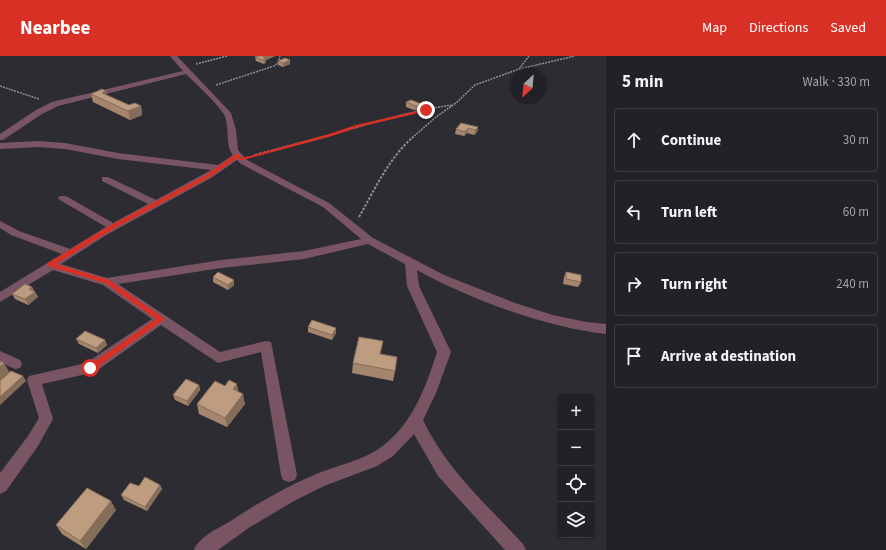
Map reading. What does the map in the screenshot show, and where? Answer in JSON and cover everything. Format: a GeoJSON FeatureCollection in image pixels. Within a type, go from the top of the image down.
{"type":"FeatureCollection","features":[{"type":"Feature","properties":{"kind":"street"},"geometry":{"type":"LineString","coordinates":[[173,56],[227,113],[232,130],[234,151],[256,169],[288,183],[326,205],[353,229],[369,240],[440,278],[511,306],[553,319],[586,327],[606,329]]}},
{"type":"Feature","properties":{"kind":"street"},"geometry":{"type":"LineString","coordinates":[[0,138],[39,112],[55,104],[185,70]]}},
{"type":"Feature","properties":{"kind":"street"},"geometry":{"type":"LineString","coordinates":[[0,146],[38,144],[65,146],[118,156],[220,168]]}},
{"type":"Feature","properties":{"kind":"street"},"geometry":{"type":"LineString","coordinates":[[0,298],[50,265],[113,227],[179,193],[240,157]]}},
{"type":"Feature","properties":{"kind":"street"},"geometry":{"type":"LineString","coordinates":[[105,179],[156,204]]}},
{"type":"Feature","properties":{"kind":"street"},"geometry":{"type":"LineString","coordinates":[[63,198],[113,227]]}},
{"type":"Feature","properties":{"kind":"street"},"geometry":{"type":"LineString","coordinates":[[1,227],[70,253]]}},
{"type":"Feature","properties":{"kind":"street"},"geometry":{"type":"LineString","coordinates":[[107,282],[221,264],[304,254],[369,240]]}},
{"type":"Feature","properties":{"kind":"street"},"geometry":{"type":"LineString","coordinates":[[203,550],[226,533],[286,498],[318,481],[363,464],[388,451],[416,421],[432,386],[444,352],[422,302],[413,286],[410,261]]}},
{"type":"Feature","properties":{"kind":"street"},"geometry":{"type":"LineString","coordinates":[[50,265],[107,282],[218,358],[266,346],[289,475]]}},
{"type":"Feature","properties":{"kind":"street"},"geometry":{"type":"LineString","coordinates":[[0,486],[33,441],[46,418],[34,380],[90,368],[161,319]]}},
{"type":"Feature","properties":{"kind":"street"},"geometry":{"type":"LineString","coordinates":[[0,356],[15,364]]}},
{"type":"Feature","properties":{"kind":"street"},"geometry":{"type":"LineString","coordinates":[[416,421],[424,439],[444,471],[511,548]]}},
{"type":"Feature","properties":{"kind":"path"},"geometry":{"type":"LineString","coordinates":[[185,70],[227,56]]}},
{"type":"Feature","properties":{"kind":"path"},"geometry":{"type":"LineString","coordinates":[[204,89],[274,66],[278,63],[280,56]]}},
{"type":"Feature","properties":{"kind":"path"},"geometry":{"type":"LineString","coordinates":[[520,68],[529,56]]}},
{"type":"Feature","properties":{"kind":"path"},"geometry":{"type":"LineString","coordinates":[[523,68],[575,56]]}},
{"type":"Feature","properties":{"kind":"path"},"geometry":{"type":"LineString","coordinates":[[353,229],[364,204],[403,146],[436,117],[454,105],[475,85],[510,72]]}},
{"type":"Feature","properties":{"kind":"path"},"geometry":{"type":"LineString","coordinates":[[0,86],[55,104]]}},
{"type":"Feature","properties":{"kind":"path"},"geometry":{"type":"LineString","coordinates":[[240,157],[331,135],[357,126],[437,107],[454,105]]}},
{"type":"Feature","properties":{"kind":"building"},"geometry":{"type":"Polygon","coordinates":[[[266,56],[263,57],[266,58],[263,60],[255,57],[266,56]]]}},
{"type":"Feature","properties":{"kind":"building"},"geometry":{"type":"Polygon","coordinates":[[[285,58],[290,60],[283,63],[278,61],[285,58]]]}},
{"type":"Feature","properties":{"kind":"building"},"geometry":{"type":"Polygon","coordinates":[[[102,89],[106,91],[102,93],[129,105],[135,103],[141,106],[128,111],[91,94],[102,89]]]}},
{"type":"Feature","properties":{"kind":"building"},"geometry":{"type":"Polygon","coordinates":[[[411,100],[422,104],[418,107],[406,102],[411,100]]]}},
{"type":"Feature","properties":{"kind":"building"},"geometry":{"type":"Polygon","coordinates":[[[461,123],[478,127],[475,130],[468,128],[465,132],[456,129],[461,123]]]}},
{"type":"Feature","properties":{"kind":"building"},"geometry":{"type":"Polygon","coordinates":[[[218,272],[234,280],[228,285],[213,277],[218,272]]]}},
{"type":"Feature","properties":{"kind":"building"},"geometry":{"type":"Polygon","coordinates":[[[566,272],[581,275],[581,282],[566,279],[566,272]]]}},
{"type":"Feature","properties":{"kind":"building"},"geometry":{"type":"Polygon","coordinates":[[[25,284],[32,287],[29,289],[35,292],[25,299],[12,294],[25,284]]]}},
{"type":"Feature","properties":{"kind":"building"},"geometry":{"type":"Polygon","coordinates":[[[312,320],[336,328],[332,335],[308,327],[312,320]]]}},
{"type":"Feature","properties":{"kind":"building"},"geometry":{"type":"Polygon","coordinates":[[[85,331],[105,340],[96,348],[76,339],[85,331]]]}},
{"type":"Feature","properties":{"kind":"building"},"geometry":{"type":"Polygon","coordinates":[[[359,337],[383,341],[380,354],[397,357],[395,371],[353,363],[359,337]]]}},
{"type":"Feature","properties":{"kind":"building"},"geometry":{"type":"Polygon","coordinates":[[[0,361],[4,363],[0,367],[0,361]]]}},
{"type":"Feature","properties":{"kind":"building"},"geometry":{"type":"Polygon","coordinates":[[[11,371],[23,376],[0,397],[0,381],[11,371]]]}},
{"type":"Feature","properties":{"kind":"building"},"geometry":{"type":"Polygon","coordinates":[[[186,379],[199,385],[187,401],[173,395],[186,379]]]}},
{"type":"Feature","properties":{"kind":"building"},"geometry":{"type":"Polygon","coordinates":[[[229,380],[237,384],[233,389],[243,394],[225,418],[197,404],[215,381],[225,386],[229,380]]]}},
{"type":"Feature","properties":{"kind":"building"},"geometry":{"type":"Polygon","coordinates":[[[145,477],[160,485],[145,507],[121,495],[130,483],[139,486],[145,477]]]}},
{"type":"Feature","properties":{"kind":"building"},"geometry":{"type":"Polygon","coordinates":[[[87,488],[111,501],[80,541],[56,525],[87,488]]]}},
{"type":"Feature","properties":{"kind":"route"},"geometry":{"type":"LineString","coordinates":[[90,368],[161,319],[107,282],[50,265],[132,216],[179,193],[208,176],[238,155],[241,159],[331,135],[357,126],[426,110]]}}]}
